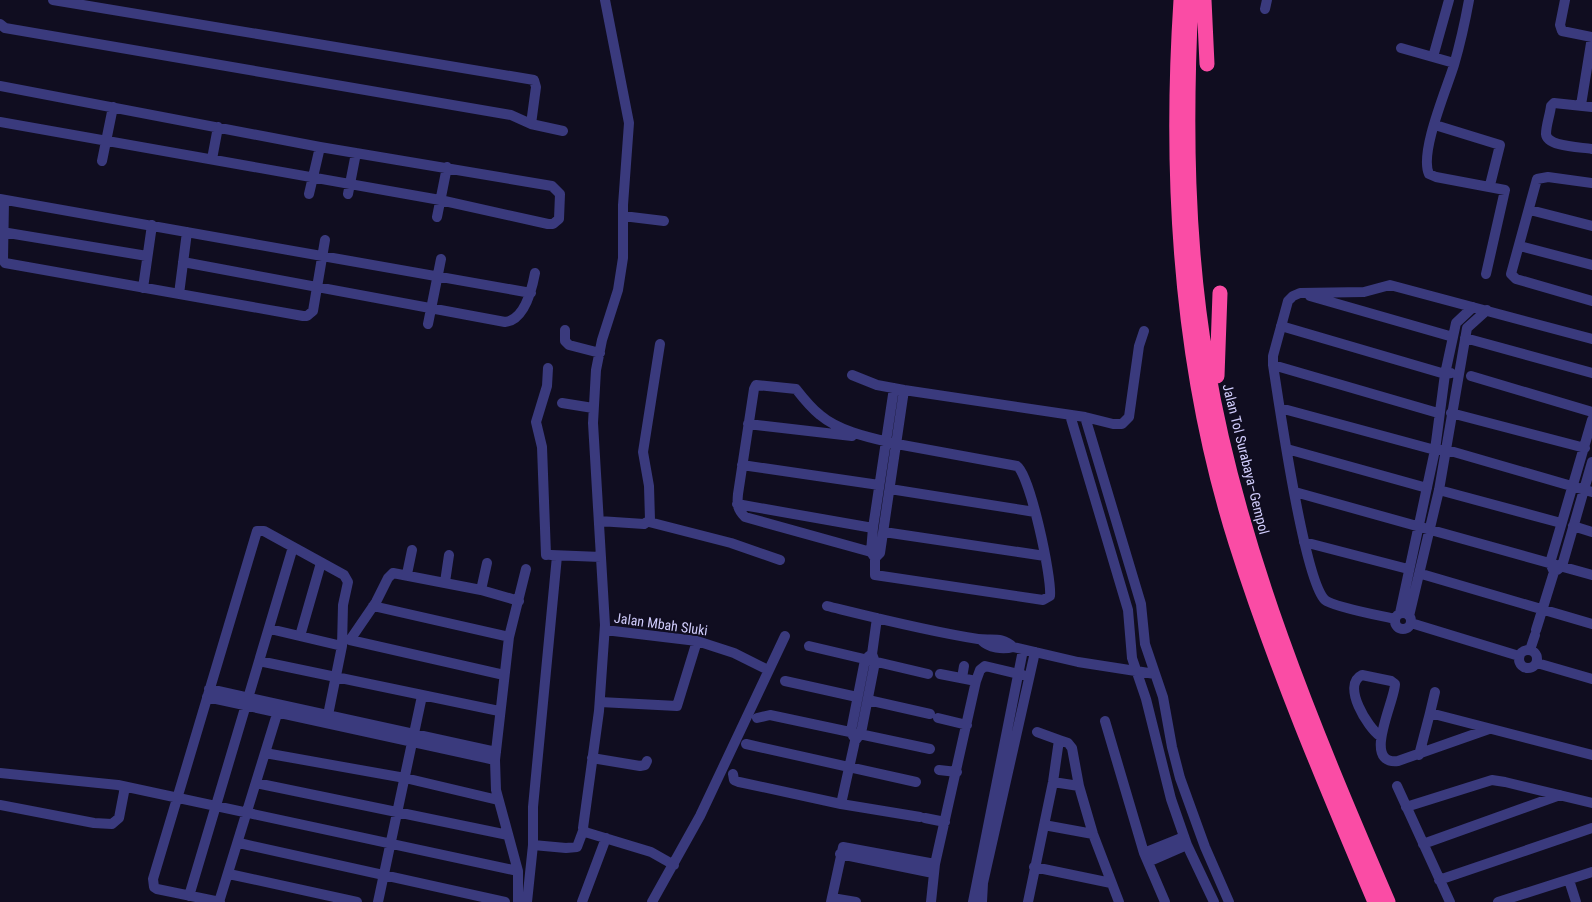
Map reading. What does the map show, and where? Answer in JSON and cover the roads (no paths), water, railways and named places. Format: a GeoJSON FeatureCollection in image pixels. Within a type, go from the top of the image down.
{"type":"FeatureCollection","features":[{"type":"Feature","properties":{"kind":"highway","name":"Jalan Tol Surabaya–Gempol"},"geometry":{"type":"LineString","coordinates":[[1181,0],[1177,59],[1178,190],[1184,281],[1206,424],[1232,527],[1272,646],[1289,673],[1388,902]]}},
{"type":"Feature","properties":{"kind":"highway","name":"Jalan Tol Surabaya–Gempol"},"geometry":{"type":"LineString","coordinates":[[1192,0],[1188,131],[1190,218],[1206,364],[1227,459],[1268,603],[1287,652],[1289,673],[1375,902]]}},
{"type":"Feature","properties":{"kind":"highway"},"geometry":{"type":"LineString","coordinates":[[1204,0],[1207,64]]}},
{"type":"Feature","properties":{"kind":"highway"},"geometry":{"type":"LineString","coordinates":[[1214,397],[1217,386],[1220,293]]}},
{"type":"Feature","properties":{"kind":"street"},"geometry":{"type":"LineString","coordinates":[[53,0],[534,80],[536,87],[531,124]]}},
{"type":"Feature","properties":{"kind":"street"},"geometry":{"type":"LineString","coordinates":[[533,845],[577,847],[583,831],[600,702],[605,630],[593,408],[596,370],[622,270],[628,112],[605,0]]}},
{"type":"Feature","properties":{"kind":"street"},"geometry":{"type":"LineString","coordinates":[[1433,56],[1449,0]]}},
{"type":"Feature","properties":{"kind":"street"},"geometry":{"type":"LineString","coordinates":[[1469,0],[1427,160],[1430,175],[1490,185],[1506,190],[1486,274]]}},
{"type":"Feature","properties":{"kind":"street"},"geometry":{"type":"LineString","coordinates":[[1565,0],[1560,25],[1562,32],[1592,37],[1587,106],[1560,102],[1553,104],[1547,137],[1554,143],[1592,148]]}},
{"type":"Feature","properties":{"kind":"street"},"geometry":{"type":"LineString","coordinates":[[0,24],[5,28],[511,115],[531,124],[563,130]]}},
{"type":"Feature","properties":{"kind":"street"},"geometry":{"type":"LineString","coordinates":[[1401,48],[1454,63]]}},
{"type":"Feature","properties":{"kind":"street"},"geometry":{"type":"LineString","coordinates":[[0,86],[320,147],[552,186],[560,194],[559,220],[553,224],[548,224],[440,200],[348,189],[313,179],[212,159],[0,122]]}},
{"type":"Feature","properties":{"kind":"street"},"geometry":{"type":"LineString","coordinates":[[102,161],[113,107]]}},
{"type":"Feature","properties":{"kind":"street"},"geometry":{"type":"LineString","coordinates":[[1435,125],[1500,145],[1490,185]]}},
{"type":"Feature","properties":{"kind":"street"},"geometry":{"type":"LineString","coordinates":[[212,159],[218,127]]}},
{"type":"Feature","properties":{"kind":"street"},"geometry":{"type":"LineString","coordinates":[[309,194],[320,147]]}},
{"type":"Feature","properties":{"kind":"street"},"geometry":{"type":"LineString","coordinates":[[348,189],[356,153]]}},
{"type":"Feature","properties":{"kind":"street"},"geometry":{"type":"LineString","coordinates":[[437,217],[447,167]]}},
{"type":"Feature","properties":{"kind":"street"},"geometry":{"type":"LineString","coordinates":[[1592,183],[1540,177],[1534,182],[1530,210],[1512,268],[1513,277],[1592,301]]}},
{"type":"Feature","properties":{"kind":"street"},"geometry":{"type":"LineString","coordinates":[[324,240],[322,255],[316,287],[313,311],[307,316],[5,263],[2,260],[2,200],[152,226],[322,255],[438,275],[531,293]]}},
{"type":"Feature","properties":{"kind":"street"},"geometry":{"type":"LineString","coordinates":[[1530,210],[1590,223]]}},
{"type":"Feature","properties":{"kind":"street"},"geometry":{"type":"LineString","coordinates":[[623,216],[664,221]]}},
{"type":"Feature","properties":{"kind":"street"},"geometry":{"type":"LineString","coordinates":[[143,288],[152,226]]}},
{"type":"Feature","properties":{"kind":"street"},"geometry":{"type":"LineString","coordinates":[[2,232],[147,256]]}},
{"type":"Feature","properties":{"kind":"street"},"geometry":{"type":"LineString","coordinates":[[179,294],[187,232]]}},
{"type":"Feature","properties":{"kind":"street"},"geometry":{"type":"LineString","coordinates":[[1520,246],[1592,265]]}},
{"type":"Feature","properties":{"kind":"street"},"geometry":{"type":"LineString","coordinates":[[428,324],[441,260]]}},
{"type":"Feature","properties":{"kind":"street"},"geometry":{"type":"LineString","coordinates":[[183,262],[508,322],[514,320],[531,293],[535,273]]}},
{"type":"Feature","properties":{"kind":"street"},"geometry":{"type":"LineString","coordinates":[[1592,339],[1390,285],[1364,292],[1300,293],[1288,301],[1272,356],[1304,542],[1319,592],[1329,603],[1404,618],[1519,656],[1530,650],[1544,610],[1555,567],[1561,522],[1592,420]]}},
{"type":"Feature","properties":{"kind":"street"},"geometry":{"type":"LineString","coordinates":[[1300,293],[1453,337]]}},
{"type":"Feature","properties":{"kind":"street"},"geometry":{"type":"LineString","coordinates":[[1404,618],[1408,569],[1435,450],[1438,413],[1453,337],[1458,321],[1473,307]]}},
{"type":"Feature","properties":{"kind":"street"},"geometry":{"type":"LineString","coordinates":[[1404,618],[1439,490],[1467,328],[1486,310]]}},
{"type":"Feature","properties":{"kind":"street"},"geometry":{"type":"LineString","coordinates":[[1281,326],[1445,374],[1459,373]]}},
{"type":"Feature","properties":{"kind":"street"},"geometry":{"type":"LineString","coordinates":[[565,330],[565,341],[569,345],[600,353]]}},
{"type":"Feature","properties":{"kind":"street"},"geometry":{"type":"LineString","coordinates":[[852,375],[899,389],[1085,417],[1118,425],[1128,419],[1139,346],[1144,331]]}},
{"type":"Feature","properties":{"kind":"street"},"geometry":{"type":"LineString","coordinates":[[1465,338],[1592,373]]}},
{"type":"Feature","properties":{"kind":"street"},"geometry":{"type":"LineString","coordinates":[[650,522],[649,486],[643,452],[660,344]]}},
{"type":"Feature","properties":{"kind":"street"},"geometry":{"type":"LineString","coordinates":[[1273,365],[1438,413]]}},
{"type":"Feature","properties":{"kind":"street"},"geometry":{"type":"LineString","coordinates":[[548,368],[547,386],[536,422],[542,442],[543,555],[601,557]]}},
{"type":"Feature","properties":{"kind":"street"},"geometry":{"type":"LineString","coordinates":[[1472,376],[1592,412]]}},
{"type":"Feature","properties":{"kind":"street"},"geometry":{"type":"LineString","coordinates":[[870,438],[844,428],[821,416],[796,389],[760,384],[755,386],[737,504],[744,516],[875,554]]}},
{"type":"Feature","properties":{"kind":"street"},"geometry":{"type":"LineString","coordinates":[[875,554],[884,532],[887,512],[892,443],[899,389]]}},
{"type":"Feature","properties":{"kind":"street"},"geometry":{"type":"LineString","coordinates":[[562,402],[593,408]]}},
{"type":"Feature","properties":{"kind":"street"},"geometry":{"type":"LineString","coordinates":[[1280,408],[1435,450],[1447,450],[1588,491]]}},
{"type":"Feature","properties":{"kind":"street"},"geometry":{"type":"LineString","coordinates":[[1452,412],[1585,448]]}},
{"type":"Feature","properties":{"kind":"street"},"geometry":{"type":"LineString","coordinates":[[1070,415],[1128,610],[1130,650],[1138,672],[1159,756],[1185,841],[1214,902]]}},
{"type":"Feature","properties":{"kind":"street"},"geometry":{"type":"LineString","coordinates":[[1085,417],[1143,612],[1148,656],[1163,697],[1180,778],[1205,847],[1229,902]]}},
{"type":"Feature","properties":{"kind":"street"},"geometry":{"type":"LineString","coordinates":[[748,424],[870,438],[1017,466],[1024,475],[1035,512],[1045,556],[1050,592],[1049,598],[1044,600],[880,577],[874,573],[873,528],[879,485],[892,443]]}},
{"type":"Feature","properties":{"kind":"street"},"geometry":{"type":"LineString","coordinates":[[1287,449],[1427,488]]}},
{"type":"Feature","properties":{"kind":"street"},"geometry":{"type":"LineString","coordinates":[[1555,567],[1588,491],[1592,462]]}},
{"type":"Feature","properties":{"kind":"street"},"geometry":{"type":"LineString","coordinates":[[742,465],[879,485]]}},
{"type":"Feature","properties":{"kind":"street"},"geometry":{"type":"LineString","coordinates":[[890,489],[1035,512]]}},
{"type":"Feature","properties":{"kind":"street"},"geometry":{"type":"LineString","coordinates":[[1439,490],[1561,522]]}},
{"type":"Feature","properties":{"kind":"street"},"geometry":{"type":"LineString","coordinates":[[1295,492],[1429,529],[1555,567],[1592,575]]}},
{"type":"Feature","properties":{"kind":"street"},"geometry":{"type":"LineString","coordinates":[[737,504],[873,528]]}},
{"type":"Feature","properties":{"kind":"street"},"geometry":{"type":"LineString","coordinates":[[876,510],[887,512]]}},
{"type":"Feature","properties":{"kind":"street"},"geometry":{"type":"LineString","coordinates":[[599,521],[650,522],[723,541],[780,560]]}},
{"type":"Feature","properties":{"kind":"street"},"geometry":{"type":"LineString","coordinates":[[1573,526],[1592,532]]}},
{"type":"Feature","properties":{"kind":"street"},"geometry":{"type":"LineString","coordinates":[[277,714],[246,813],[230,874],[219,902],[191,899],[157,889],[154,886],[153,879],[256,533],[264,531],[344,575],[348,582],[343,605],[345,642],[328,715]]}},
{"type":"Feature","properties":{"kind":"street"},"geometry":{"type":"LineString","coordinates":[[884,532],[1045,556]]}},
{"type":"Feature","properties":{"kind":"street"},"geometry":{"type":"LineString","coordinates":[[1304,542],[1408,569]]}},
{"type":"Feature","properties":{"kind":"street"},"geometry":{"type":"LineString","coordinates":[[191,899],[216,807],[293,547]]}},
{"type":"Feature","properties":{"kind":"street"},"geometry":{"type":"LineString","coordinates":[[407,574],[412,550]]}},
{"type":"Feature","properties":{"kind":"street"},"geometry":{"type":"LineString","coordinates":[[445,582],[449,555]]}},
{"type":"Feature","properties":{"kind":"street"},"geometry":{"type":"LineString","coordinates":[[527,902],[533,845],[534,798],[557,556]]}},
{"type":"Feature","properties":{"kind":"street"},"geometry":{"type":"LineString","coordinates":[[300,636],[321,563]]}},
{"type":"Feature","properties":{"kind":"street"},"geometry":{"type":"LineString","coordinates":[[481,590],[487,563]]}},
{"type":"Feature","properties":{"kind":"street"},"geometry":{"type":"LineString","coordinates":[[518,902],[518,871],[498,800],[496,756],[504,675],[510,637],[526,569]]}},
{"type":"Feature","properties":{"kind":"street"},"geometry":{"type":"LineString","coordinates":[[345,642],[373,606],[390,575],[397,572],[481,590],[519,601]]}},
{"type":"Feature","properties":{"kind":"street"},"geometry":{"type":"LineString","coordinates":[[1118,576],[1132,572]]}},
{"type":"Feature","properties":{"kind":"street"},"geometry":{"type":"LineString","coordinates":[[1425,575],[1592,624]]}},
{"type":"Feature","properties":{"kind":"street"},"geometry":{"type":"LineString","coordinates":[[373,606],[510,637]]}},
{"type":"Feature","properties":{"kind":"street"},"geometry":{"type":"LineString","coordinates":[[827,606],[981,640],[987,645],[994,647],[1018,648],[1155,674]]}},
{"type":"Feature","properties":{"kind":"street"},"geometry":{"type":"LineString","coordinates":[[841,804],[850,767],[877,618]]}},
{"type":"Feature","properties":{"kind":"street"},"geometry":{"type":"LineString","coordinates":[[270,629],[300,636],[345,642],[504,675]]}},
{"type":"Feature","properties":{"kind":"street","name":"Jalan Mbah Sluki"},"geometry":{"type":"LineString","coordinates":[[605,630],[697,641],[734,653],[768,670]]}},
{"type":"Feature","properties":{"kind":"street"},"geometry":{"type":"LineString","coordinates":[[652,902],[700,816],[785,636]]}},
{"type":"Feature","properties":{"kind":"street"},"geometry":{"type":"LineString","coordinates":[[600,702],[677,706],[697,641]]}},
{"type":"Feature","properties":{"kind":"street"},"geometry":{"type":"LineString","coordinates":[[809,646],[871,658],[928,674]]}},
{"type":"Feature","properties":{"kind":"street"},"geometry":{"type":"LineString","coordinates":[[1018,648],[1024,675]]}},
{"type":"Feature","properties":{"kind":"street"},"geometry":{"type":"LineString","coordinates":[[1530,650],[1536,655],[1537,663]]}},
{"type":"Feature","properties":{"kind":"street"},"geometry":{"type":"LineString","coordinates":[[973,902],[1024,675],[1035,652]]}},
{"type":"Feature","properties":{"kind":"street"},"geometry":{"type":"LineString","coordinates":[[1519,656],[1520,664],[1526,668],[1532,668],[1537,663]]}},
{"type":"Feature","properties":{"kind":"street"},"geometry":{"type":"LineString","coordinates":[[259,661],[500,711]]}},
{"type":"Feature","properties":{"kind":"street"},"geometry":{"type":"LineString","coordinates":[[1537,663],[1592,679]]}},
{"type":"Feature","properties":{"kind":"street"},"geometry":{"type":"LineString","coordinates":[[962,678],[964,666]]}},
{"type":"Feature","properties":{"kind":"street"},"geometry":{"type":"LineString","coordinates":[[931,902],[934,868],[980,670],[985,666],[1024,675]]}},
{"type":"Feature","properties":{"kind":"street"},"geometry":{"type":"LineString","coordinates":[[940,674],[976,682]]}},
{"type":"Feature","properties":{"kind":"street"},"geometry":{"type":"LineString","coordinates":[[1380,736],[1371,730],[1355,696],[1356,682],[1362,675],[1392,681],[1396,684],[1380,736],[1383,756],[1387,760],[1398,761],[1419,755],[1489,730]]}},
{"type":"Feature","properties":{"kind":"street"},"geometry":{"type":"LineString","coordinates":[[785,682],[862,698],[967,725]]}},
{"type":"Feature","properties":{"kind":"street"},"geometry":{"type":"LineString","coordinates":[[1419,755],[1435,692]]}},
{"type":"Feature","properties":{"kind":"street"},"geometry":{"type":"LineString","coordinates":[[208,693],[248,702],[328,715],[351,725]]}},
{"type":"Feature","properties":{"kind":"street"},"geometry":{"type":"LineString","coordinates":[[378,902],[422,696]]}},
{"type":"Feature","properties":{"kind":"street"},"geometry":{"type":"LineString","coordinates":[[248,702],[277,714],[351,725],[496,756]]}},
{"type":"Feature","properties":{"kind":"street"},"geometry":{"type":"LineString","coordinates":[[1430,713],[1489,730],[1592,755]]}},
{"type":"Feature","properties":{"kind":"street"},"geometry":{"type":"LineString","coordinates":[[757,718],[770,716],[930,749]]}},
{"type":"Feature","properties":{"kind":"street"},"geometry":{"type":"LineString","coordinates":[[1105,722],[1146,857],[1165,902]]}},
{"type":"Feature","properties":{"kind":"street"},"geometry":{"type":"LineString","coordinates":[[1037,732],[1068,743],[1072,748],[1079,786],[1093,834],[1119,902]]}},
{"type":"Feature","properties":{"kind":"street"},"geometry":{"type":"LineString","coordinates":[[1028,902],[1053,782],[1059,740]]}},
{"type":"Feature","properties":{"kind":"street"},"geometry":{"type":"LineString","coordinates":[[746,744],[916,782]]}},
{"type":"Feature","properties":{"kind":"street"},"geometry":{"type":"LineString","coordinates":[[265,753],[405,778],[498,800]]}},
{"type":"Feature","properties":{"kind":"street"},"geometry":{"type":"LineString","coordinates":[[592,758],[640,766],[645,765],[647,761]]}},
{"type":"Feature","properties":{"kind":"street"},"geometry":{"type":"LineString","coordinates":[[940,767],[958,769]]}},
{"type":"Feature","properties":{"kind":"street"},"geometry":{"type":"LineString","coordinates":[[0,773],[125,787],[518,871]]}},
{"type":"Feature","properties":{"kind":"street"},"geometry":{"type":"LineString","coordinates":[[733,774],[734,780],[739,782],[841,804],[945,822]]}},
{"type":"Feature","properties":{"kind":"street"},"geometry":{"type":"LineString","coordinates":[[1406,807],[1492,780],[1592,803]]}},
{"type":"Feature","properties":{"kind":"street"},"geometry":{"type":"LineString","coordinates":[[1053,782],[1079,786]]}},
{"type":"Feature","properties":{"kind":"street"},"geometry":{"type":"LineString","coordinates":[[256,783],[508,836]]}},
{"type":"Feature","properties":{"kind":"street"},"geometry":{"type":"LineString","coordinates":[[1398,786],[1450,902]]}},
{"type":"Feature","properties":{"kind":"street"},"geometry":{"type":"LineString","coordinates":[[0,805],[94,823],[112,824],[118,818],[125,787]]}},
{"type":"Feature","properties":{"kind":"street"},"geometry":{"type":"LineString","coordinates":[[1423,844],[1560,795]]}},
{"type":"Feature","properties":{"kind":"street"},"geometry":{"type":"LineString","coordinates":[[1044,825],[1093,834]]}},
{"type":"Feature","properties":{"kind":"street"},"geometry":{"type":"LineString","coordinates":[[1439,880],[1592,828]]}},
{"type":"Feature","properties":{"kind":"street"},"geometry":{"type":"LineString","coordinates":[[583,831],[651,852],[674,865]]}},
{"type":"Feature","properties":{"kind":"street"},"geometry":{"type":"LineString","coordinates":[[582,902],[606,838]]}},
{"type":"Feature","properties":{"kind":"street"},"geometry":{"type":"LineString","coordinates":[[1146,857],[1185,841]]}},
{"type":"Feature","properties":{"kind":"street"},"geometry":{"type":"LineString","coordinates":[[239,843],[505,902]]}},
{"type":"Feature","properties":{"kind":"street"},"geometry":{"type":"LineString","coordinates":[[856,902],[831,900],[840,854],[934,868]]}},
{"type":"Feature","properties":{"kind":"street"},"geometry":{"type":"LineString","coordinates":[[1034,867],[1111,883]]}},
{"type":"Feature","properties":{"kind":"street"},"geometry":{"type":"LineString","coordinates":[[1498,902],[1592,872]]}},
{"type":"Feature","properties":{"kind":"street"},"geometry":{"type":"LineString","coordinates":[[230,874],[357,902]]}},
{"type":"Feature","properties":{"kind":"street"},"geometry":{"type":"LineString","coordinates":[[1569,880],[1576,902]]}},
{"type":"Feature","properties":{"kind":"street"},"geometry":{"type":"LineString","coordinates":[[979,882],[982,902]]}}]}
